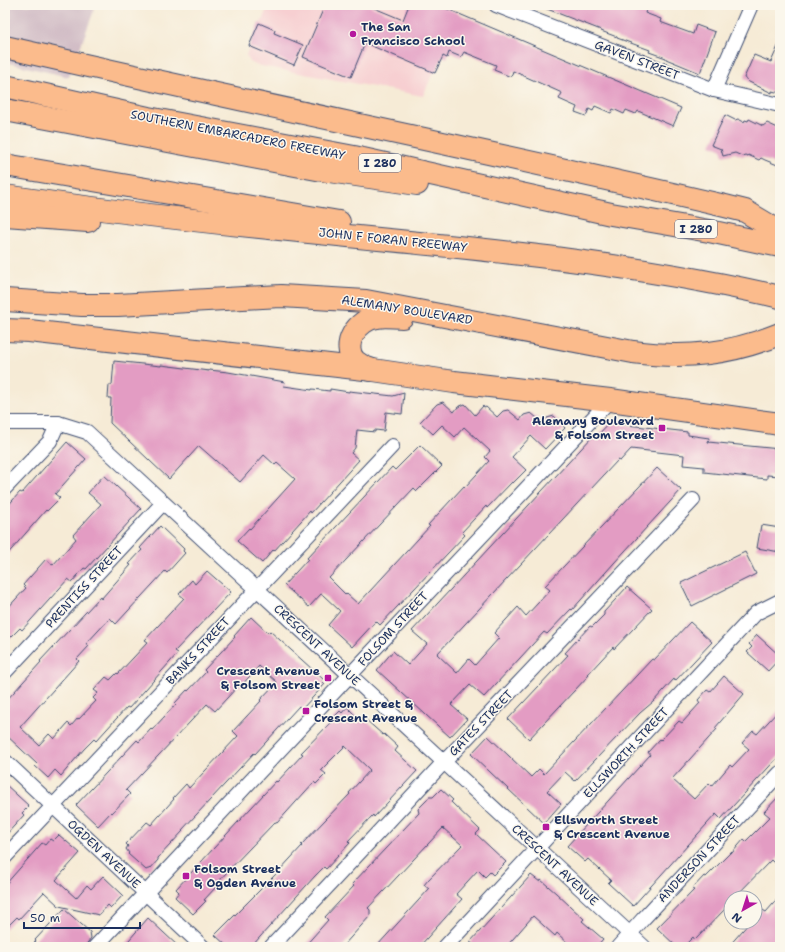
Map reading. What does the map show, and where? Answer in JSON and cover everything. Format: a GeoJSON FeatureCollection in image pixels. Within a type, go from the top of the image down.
{"type":"FeatureCollection","features":[{"type":"Feature","properties":{"kind":"main road"},"geometry":{"type":"LineString","coordinates":[[5,47],[725,206],[745,211],[780,232]]}},
{"type":"Feature","properties":{"kind":"main road","name":"SOUTHERN EMBARCADERO FREEWAY"},"geometry":{"type":"LineString","coordinates":[[5,86],[146,127]]}},
{"type":"Feature","properties":{"kind":"main road"},"geometry":{"type":"LineString","coordinates":[[5,110],[146,127]]}},
{"type":"Feature","properties":{"kind":"main road","name":"I 280"},"geometry":{"type":"LineString","coordinates":[[146,127],[355,175],[611,214],[709,231],[780,246]]}},
{"type":"Feature","properties":{"kind":"main road"},"geometry":{"type":"LineString","coordinates":[[5,165],[554,258]]}},
{"type":"Feature","properties":{"kind":"main road","name":"JOHN F FORAN FREEWAY"},"geometry":{"type":"LineString","coordinates":[[5,196],[180,219],[554,258],[689,278],[780,297]]}},
{"type":"Feature","properties":{"kind":"main road"},"geometry":{"type":"LineString","coordinates":[[5,215],[349,236]]}},
{"type":"Feature","properties":{"kind":"main road","name":"ALEMANY BOULEVARD"},"geometry":{"type":"LineString","coordinates":[[5,300],[82,305],[118,305],[281,296],[366,301],[626,350],[660,355],[716,353],[743,347],[780,334]]}},
{"type":"Feature","properties":{"kind":"main road"},"geometry":{"type":"LineString","coordinates":[[373,370],[364,367],[355,361],[350,352],[350,341],[355,329],[365,321],[376,316],[467,320]]}},
{"type":"Feature","properties":{"kind":"main road"},"geometry":{"type":"LineString","coordinates":[[5,330],[29,331],[373,370],[454,382],[610,400],[780,424]]}},
{"type":"Feature","properties":{"kind":"main road"},"geometry":{"type":"LineString","coordinates":[[5,337],[29,331]]}},
{"type":"Feature","properties":{"kind":"street","name":"GAVEN STREET"},"geometry":{"type":"LineString","coordinates":[[496,5],[714,90],[780,105]]}},
{"type":"Feature","properties":{"kind":"street"},"geometry":{"type":"LineString","coordinates":[[714,90],[751,5]]}},
{"type":"Feature","properties":{"kind":"street","name":"FOLSOM STREET"},"geometry":{"type":"LineString","coordinates":[[95,947],[610,400]]}},
{"type":"Feature","properties":{"kind":"street","name":"CRESCENT AVENUE"},"geometry":{"type":"LineString","coordinates":[[5,423],[58,423],[87,432],[644,947]]}},
{"type":"Feature","properties":{"kind":"street"},"geometry":{"type":"LineString","coordinates":[[5,488],[50,441],[58,423]]}},
{"type":"Feature","properties":{"kind":"street","name":"BANKS STREET"},"geometry":{"type":"LineString","coordinates":[[5,857],[392,446]]}},
{"type":"Feature","properties":{"kind":"street","name":"GATES STREET"},"geometry":{"type":"LineString","coordinates":[[271,947],[444,762],[693,500]]}},
{"type":"Feature","properties":{"kind":"street","name":"PRENTISS STREET"},"geometry":{"type":"LineString","coordinates":[[5,672],[163,503]]}},
{"type":"Feature","properties":{"kind":"street","name":"ELLSWORTH STREET"},"geometry":{"type":"LineString","coordinates":[[445,947],[756,613],[780,601]]}},
{"type":"Feature","properties":{"kind":"street","name":"OGDEN AVENUE"},"geometry":{"type":"LineString","coordinates":[[5,761],[204,947]]}},
{"type":"Feature","properties":{"kind":"street","name":"ANDERSON STREET"},"geometry":{"type":"LineString","coordinates":[[618,947],[780,773]]}},
{"type":"Feature","properties":{"kind":"shaded area"},"geometry":{"type":"Polygon","coordinates":[[[5,5],[96,5],[69,77],[5,62],[5,5]]]}},
{"type":"Feature","properties":{"kind":"shaded area","name":"The San Francisco School"},"geometry":{"type":"Polygon","coordinates":[[[269,5],[441,5],[459,13],[423,96],[256,65],[250,62],[246,55],[269,5]]]}},
{"type":"Feature","properties":{"kind":"building"},"geometry":{"type":"Polygon","coordinates":[[[325,5],[367,5],[403,20],[409,5],[438,5],[681,108],[673,126],[638,111],[636,114],[626,110],[624,114],[613,109],[611,113],[595,106],[593,111],[589,109],[586,116],[575,112],[577,107],[559,99],[562,93],[513,71],[511,77],[494,70],[496,65],[464,52],[461,57],[449,52],[447,58],[443,56],[435,73],[365,43],[351,77],[303,57],[325,5]]]}},
{"type":"Feature","properties":{"kind":"building"},"geometry":{"type":"Polygon","coordinates":[[[542,5],[648,5],[645,13],[661,19],[660,22],[693,34],[696,25],[715,32],[700,73],[649,52],[650,50],[542,7],[542,5]]]}},
{"type":"Feature","properties":{"kind":"building"},"geometry":{"type":"Polygon","coordinates":[[[259,23],[275,30],[274,33],[303,45],[294,65],[249,46],[259,23]]]}},
{"type":"Feature","properties":{"kind":"building"},"geometry":{"type":"Polygon","coordinates":[[[780,42],[780,93],[772,91],[772,93],[747,81],[748,80],[744,78],[754,55],[771,62],[780,42]]]}},
{"type":"Feature","properties":{"kind":"building"},"geometry":{"type":"Polygon","coordinates":[[[725,115],[735,120],[738,119],[744,122],[745,120],[748,121],[749,119],[763,126],[767,123],[780,129],[780,166],[761,158],[759,160],[748,155],[742,156],[735,153],[723,156],[721,149],[711,145],[725,115]]]}},
{"type":"Feature","properties":{"kind":"building"},"geometry":{"type":"Polygon","coordinates":[[[114,361],[228,372],[285,382],[284,386],[312,390],[330,391],[330,389],[393,396],[404,393],[402,414],[386,412],[384,431],[375,430],[375,432],[357,430],[355,448],[351,453],[359,460],[311,513],[310,511],[262,563],[237,541],[249,528],[250,529],[295,479],[277,463],[275,465],[264,455],[240,482],[199,446],[169,479],[110,423],[111,398],[108,398],[109,385],[112,385],[114,361]]]}},
{"type":"Feature","properties":{"kind":"building"},"geometry":{"type":"Polygon","coordinates":[[[443,402],[454,412],[458,407],[465,404],[475,415],[483,406],[497,417],[503,411],[508,410],[520,420],[524,415],[531,413],[543,423],[547,418],[554,416],[565,428],[545,449],[531,436],[512,457],[526,470],[487,508],[486,506],[462,532],[465,535],[380,625],[376,621],[352,647],[328,625],[340,611],[323,595],[321,594],[309,607],[284,585],[308,559],[307,558],[392,467],[395,470],[420,445],[442,466],[417,491],[414,488],[329,578],[346,595],[347,594],[358,604],[430,526],[428,525],[489,461],[485,457],[490,451],[464,427],[455,437],[442,425],[433,434],[420,422],[437,404],[443,402]]]}},
{"type":"Feature","properties":{"kind":"building"},"geometry":{"type":"Polygon","coordinates":[[[610,422],[688,432],[688,435],[709,438],[708,442],[780,449],[780,476],[767,475],[767,479],[704,472],[704,467],[683,465],[684,455],[631,449],[620,461],[618,460],[437,654],[457,673],[469,659],[475,665],[499,638],[494,633],[518,607],[526,616],[550,590],[545,586],[657,468],[681,490],[572,610],[571,609],[547,634],[544,632],[484,697],[470,685],[451,705],[467,719],[450,737],[377,670],[393,651],[408,665],[427,644],[412,631],[593,436],[595,438],[610,422]]]}},
{"type":"Feature","properties":{"kind":"building"},"geometry":{"type":"Polygon","coordinates":[[[67,442],[86,459],[55,494],[60,498],[47,511],[46,510],[5,557],[5,509],[20,492],[22,493],[67,442]]]}},
{"type":"Feature","properties":{"kind":"building"},"geometry":{"type":"Polygon","coordinates":[[[104,475],[141,509],[86,569],[84,568],[72,582],[68,579],[22,630],[20,628],[5,643],[5,611],[26,588],[23,585],[46,559],[53,565],[76,539],[73,535],[101,504],[88,493],[104,475]]]}},
{"type":"Feature","properties":{"kind":"building"},"geometry":{"type":"Polygon","coordinates":[[[761,525],[780,528],[780,552],[757,548],[761,525]]]}},
{"type":"Feature","properties":{"kind":"building"},"geometry":{"type":"Polygon","coordinates":[[[160,526],[184,549],[183,551],[185,553],[167,573],[165,571],[116,624],[110,618],[86,644],[89,646],[77,659],[79,661],[20,727],[39,745],[49,734],[54,739],[68,723],[71,726],[96,701],[93,698],[98,693],[94,690],[106,677],[110,680],[117,673],[118,674],[148,642],[145,640],[184,598],[179,594],[192,580],[195,584],[207,571],[231,592],[175,651],[178,653],[129,708],[127,707],[96,741],[94,739],[84,749],[61,776],[55,770],[48,778],[35,766],[37,764],[5,734],[5,702],[41,662],[40,661],[100,597],[101,599],[131,565],[129,564],[142,550],[140,548],[160,526]]]}},
{"type":"Feature","properties":{"kind":"building"},"geometry":{"type":"Polygon","coordinates":[[[745,552],[756,574],[692,606],[681,583],[745,552]]]}},
{"type":"Feature","properties":{"kind":"building"},"geometry":{"type":"Polygon","coordinates":[[[627,587],[652,609],[614,649],[613,647],[529,739],[508,719],[568,655],[565,653],[590,626],[592,627],[604,615],[604,612],[627,587]]]}},
{"type":"Feature","properties":{"kind":"building"},"geometry":{"type":"Polygon","coordinates":[[[251,617],[268,633],[270,631],[323,679],[322,681],[325,684],[302,709],[299,706],[182,830],[183,831],[150,869],[146,870],[128,854],[129,853],[126,849],[128,846],[126,844],[147,822],[151,825],[186,784],[189,788],[238,736],[233,731],[277,682],[259,666],[215,711],[207,704],[126,790],[130,794],[98,826],[76,805],[137,740],[139,742],[151,729],[152,730],[187,690],[188,691],[206,672],[204,670],[235,637],[234,636],[251,617]]]}},
{"type":"Feature","properties":{"kind":"building"},"geometry":{"type":"Polygon","coordinates":[[[690,622],[712,642],[675,681],[674,679],[653,702],[640,713],[575,781],[565,772],[547,791],[561,804],[544,823],[471,754],[488,736],[531,777],[539,769],[544,774],[652,659],[654,660],[690,622]]]}},
{"type":"Feature","properties":{"kind":"building"},"geometry":{"type":"Polygon","coordinates":[[[757,635],[780,656],[780,658],[768,671],[747,652],[752,647],[749,644],[757,635]]]}},
{"type":"Feature","properties":{"kind":"building"},"geometry":{"type":"Polygon","coordinates":[[[724,676],[744,694],[715,728],[717,729],[672,779],[694,799],[709,783],[712,786],[730,765],[732,767],[749,749],[742,743],[753,731],[757,734],[780,709],[780,755],[721,819],[716,814],[633,906],[608,883],[611,880],[588,859],[585,862],[567,846],[650,755],[648,752],[660,739],[661,740],[679,721],[682,723],[700,703],[698,700],[707,690],[710,692],[724,676]]]}},
{"type":"Feature","properties":{"kind":"building"},"geometry":{"type":"Polygon","coordinates":[[[347,707],[362,722],[365,719],[383,735],[384,734],[398,747],[395,751],[417,771],[374,817],[373,815],[348,841],[350,843],[326,869],[324,867],[315,876],[251,947],[228,947],[215,935],[278,872],[302,846],[301,845],[350,794],[349,793],[370,770],[345,746],[321,770],[326,774],[316,784],[314,782],[277,823],[275,822],[226,873],[204,900],[206,901],[193,914],[175,897],[179,892],[176,889],[303,754],[301,753],[333,720],[332,719],[340,711],[342,713],[347,707]]]}},
{"type":"Feature","properties":{"kind":"building"},"geometry":{"type":"Polygon","coordinates":[[[5,784],[29,806],[22,813],[24,815],[5,836],[5,784]]]}},
{"type":"Feature","properties":{"kind":"building"},"geometry":{"type":"Polygon","coordinates":[[[441,789],[453,800],[451,802],[480,830],[476,834],[506,862],[493,875],[490,872],[485,877],[478,870],[456,894],[462,899],[419,947],[376,947],[429,889],[424,885],[428,880],[462,845],[443,828],[368,908],[370,910],[370,916],[342,947],[304,947],[328,920],[325,917],[354,886],[352,884],[419,813],[418,809],[429,797],[433,797],[441,789]]]}},
{"type":"Feature","properties":{"kind":"building"},"geometry":{"type":"Polygon","coordinates":[[[780,795],[780,856],[774,863],[771,860],[742,890],[723,890],[723,911],[695,940],[693,937],[683,947],[677,947],[657,928],[694,890],[692,889],[704,876],[706,877],[731,852],[732,853],[744,839],[746,841],[770,817],[764,812],[780,795]]]}},
{"type":"Feature","properties":{"kind":"building"},"geometry":{"type":"Polygon","coordinates":[[[59,835],[80,853],[56,880],[76,898],[87,885],[91,889],[103,876],[123,895],[111,908],[108,905],[99,915],[59,906],[44,892],[19,919],[17,917],[5,929],[5,885],[42,843],[45,845],[50,839],[53,841],[59,835]]]}},
{"type":"Feature","properties":{"kind":"building"},"geometry":{"type":"Polygon","coordinates":[[[531,875],[540,882],[541,880],[556,893],[584,919],[582,921],[603,939],[596,947],[572,947],[557,933],[555,936],[533,916],[506,947],[477,947],[470,942],[531,875]]]}},
{"type":"Feature","properties":{"kind":"building"},"geometry":{"type":"Polygon","coordinates":[[[780,896],[780,943],[776,947],[728,947],[743,930],[763,930],[763,910],[766,912],[780,896]]]}},
{"type":"Feature","properties":{"kind":"building"},"geometry":{"type":"Polygon","coordinates":[[[64,909],[90,932],[91,938],[88,942],[83,947],[31,947],[36,941],[35,940],[64,909]]]}},
{"type":"Feature","properties":{"kind":"building"},"geometry":{"type":"Polygon","coordinates":[[[148,918],[179,947],[123,947],[148,918]]]}},
{"type":"Feature","properties":{"kind":"place","name":"The San Francisco School"},"geometry":{"type":"Point","coordinates":[353,34]}},
{"type":"Feature","properties":{"kind":"place","name":"Alemany Boulevard & Folsom Street"},"geometry":{"type":"Point","coordinates":[662,428]}},
{"type":"Feature","properties":{"kind":"place","name":"Crescent Avenue & Folsom Street"},"geometry":{"type":"Point","coordinates":[328,678]}},
{"type":"Feature","properties":{"kind":"place","name":"Folsom Street & Crescent Avenue"},"geometry":{"type":"Point","coordinates":[306,711]}},
{"type":"Feature","properties":{"kind":"place","name":"Ellsworth Street & Crescent Avenue"},"geometry":{"type":"Point","coordinates":[546,827]}},
{"type":"Feature","properties":{"kind":"place","name":"Folsom Street & Ogden Avenue"},"geometry":{"type":"Point","coordinates":[186,876]}}]}
